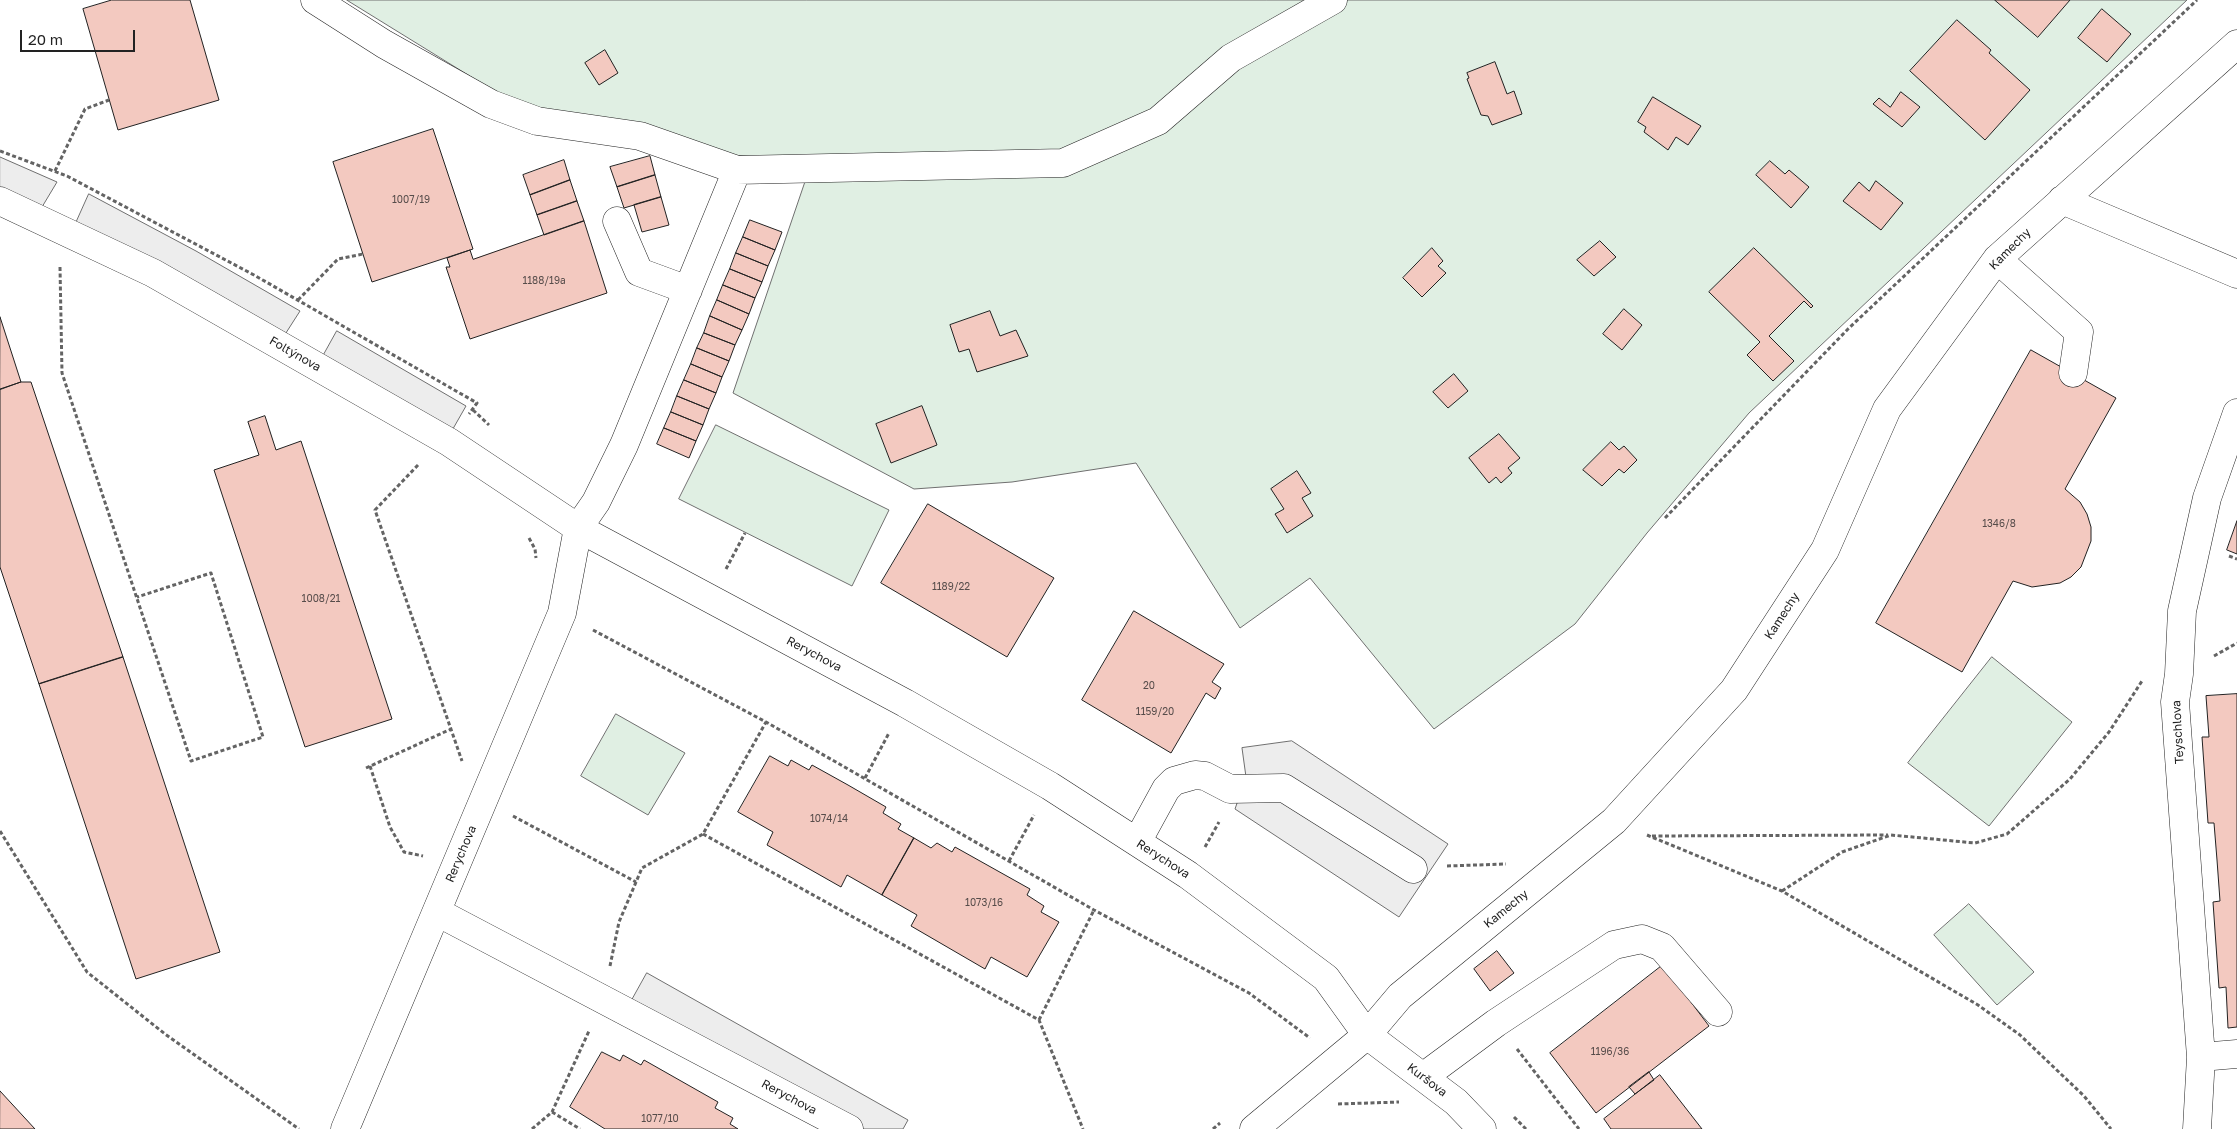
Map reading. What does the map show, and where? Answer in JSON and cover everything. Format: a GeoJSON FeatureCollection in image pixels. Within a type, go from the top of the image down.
{"type":"FeatureCollection","features":[{"type":"Feature","properties":{"kind":"street"},"geometry":{"type":"LineString","coordinates":[[315,0],[384,44],[491,104],[537,121],[640,136],[737,170],[1063,163],[1158,121],[1231,58],[1333,0]]}},
{"type":"Feature","properties":{"kind":"street","name":"Kamechy"},"geometry":{"type":"LineString","coordinates":[[1254,1129],[1367,1035],[1400,996],[1614,821],[1734,690],[1825,550],[1887,409],[1997,259],[2237,44]]}},
{"type":"Feature","properties":{"kind":"street"},"geometry":{"type":"LineString","coordinates":[[578,528],[596,502],[624,445],[737,170]]}},
{"type":"Feature","properties":{"kind":"street"},"geometry":{"type":"LineString","coordinates":[[2062,200],[2237,274]]}},
{"type":"Feature","properties":{"kind":"street","name":"Foltýnova"},"geometry":{"type":"LineString","coordinates":[[0,201],[152,273],[449,442],[578,528]]}},
{"type":"Feature","properties":{"kind":"street"},"geometry":{"type":"LineString","coordinates":[[617,221],[639,272],[688,290]]}},
{"type":"Feature","properties":{"kind":"street"},"geometry":{"type":"LineString","coordinates":[[1997,259],[2079,332],[2073,373]]}},
{"type":"Feature","properties":{"kind":"street","name":"Teyschlova"},"geometry":{"type":"LineString","coordinates":[[2198,1129],[2201,1057],[2175,702],[2179,674],[2182,611],[2207,498],[2237,414]]}},
{"type":"Feature","properties":{"kind":"street","name":"Rerychova"},"geometry":{"type":"LineString","coordinates":[[345,1129],[562,613],[578,528],[905,703],[1050,786],[1188,875],[1326,978],[1367,1035]]}},
{"type":"Feature","properties":{"kind":"street"},"geometry":{"type":"LineString","coordinates":[[1137,842],[1166,789],[1174,781],[1185,776],[1205,776],[1230,789],[1284,788],[1413,869]]}},
{"type":"Feature","properties":{"kind":"street","name":"Rerychova"},"geometry":{"type":"LineString","coordinates":[[437,912],[849,1129]]}},
{"type":"Feature","properties":{"kind":"street"},"geometry":{"type":"LineString","coordinates":[[1423,1077],[1496,1023],[1614,945],[1642,939],[1662,947],[1718,1012]]}},
{"type":"Feature","properties":{"kind":"street","name":"Kuršova"},"geometry":{"type":"LineString","coordinates":[[1367,1035],[1456,1102],[1482,1129]]}},
{"type":"Feature","properties":{"kind":"street"},"geometry":{"type":"LineString","coordinates":[[2201,1057],[2237,1054]]}},
{"type":"Feature","properties":{"kind":"path"},"geometry":{"type":"LineString","coordinates":[[1665,518],[1848,330],[2197,0]]}},
{"type":"Feature","properties":{"kind":"path"},"geometry":{"type":"LineString","coordinates":[[55,171],[85,109],[109,100]]}},
{"type":"Feature","properties":{"kind":"path"},"geometry":{"type":"LineString","coordinates":[[0,151],[67,176],[298,300],[477,403],[449,442]]}},
{"type":"Feature","properties":{"kind":"path"},"geometry":{"type":"LineString","coordinates":[[298,300],[338,259],[363,254]]}},
{"type":"Feature","properties":{"kind":"path"},"geometry":{"type":"LineString","coordinates":[[60,261],[62,373],[191,761],[263,738],[211,573],[137,597]]}},
{"type":"Feature","properties":{"kind":"path"},"geometry":{"type":"LineString","coordinates":[[419,464],[375,510],[463,764],[467,755]]}},
{"type":"Feature","properties":{"kind":"path"},"geometry":{"type":"LineString","coordinates":[[525,532],[536,549],[536,567]]}},
{"type":"Feature","properties":{"kind":"path"},"geometry":{"type":"LineString","coordinates":[[722,576],[745,532]]}},
{"type":"Feature","properties":{"kind":"path"},"geometry":{"type":"LineString","coordinates":[[562,613],[766,722],[1094,910],[1248,993],[1314,1042]]}},
{"type":"Feature","properties":{"kind":"path"},"geometry":{"type":"LineString","coordinates":[[1648,836],[1891,835],[1975,843],[2008,834],[2070,779],[2109,732],[2144,677],[2179,674]]}},
{"type":"Feature","properties":{"kind":"path"},"geometry":{"type":"LineString","coordinates":[[864,778],[905,703]]}},
{"type":"Feature","properties":{"kind":"path"},"geometry":{"type":"LineString","coordinates":[[609,970],[620,922],[642,868],[702,834],[766,722]]}},
{"type":"Feature","properties":{"kind":"path"},"geometry":{"type":"LineString","coordinates":[[424,856],[404,852],[393,835],[368,767],[451,729]]}},
{"type":"Feature","properties":{"kind":"path"},"geometry":{"type":"LineString","coordinates":[[1188,875],[1229,805],[1230,789]]}},
{"type":"Feature","properties":{"kind":"path"},"geometry":{"type":"LineString","coordinates":[[484,801],[636,882]]}},
{"type":"Feature","properties":{"kind":"path"},"geometry":{"type":"LineString","coordinates":[[1009,861],[1037,810]]}},
{"type":"Feature","properties":{"kind":"path"},"geometry":{"type":"LineString","coordinates":[[1614,821],[1782,891],[1978,1005],[2020,1035],[2084,1096],[2111,1129]]}},
{"type":"Feature","properties":{"kind":"path"},"geometry":{"type":"LineString","coordinates":[[0,831],[87,972],[165,1034],[300,1129]]}},
{"type":"Feature","properties":{"kind":"path"},"geometry":{"type":"LineString","coordinates":[[702,834],[1039,1020],[1083,1129]]}},
{"type":"Feature","properties":{"kind":"path"},"geometry":{"type":"LineString","coordinates":[[1782,891],[1842,852],[1891,835]]}},
{"type":"Feature","properties":{"kind":"path"},"geometry":{"type":"LineString","coordinates":[[421,864],[428,848]]}},
{"type":"Feature","properties":{"kind":"path"},"geometry":{"type":"LineString","coordinates":[[1413,869],[1564,862]]}},
{"type":"Feature","properties":{"kind":"path"},"geometry":{"type":"LineString","coordinates":[[1039,1020],[1094,910]]}},
{"type":"Feature","properties":{"kind":"path"},"geometry":{"type":"LineString","coordinates":[[1496,1023],[1579,1129]]}},
{"type":"Feature","properties":{"kind":"path"},"geometry":{"type":"LineString","coordinates":[[532,1129],[552,1112],[592,1024]]}},
{"type":"Feature","properties":{"kind":"path"},"geometry":{"type":"LineString","coordinates":[[1329,1107],[1338,1104],[1404,1102]]}},
{"type":"Feature","properties":{"kind":"path"},"geometry":{"type":"LineString","coordinates":[[552,1112],[580,1129]]}},
{"type":"Feature","properties":{"kind":"green space"},"geometry":{"type":"Polygon","coordinates":[[[347,0],[2187,0],[1749,413],[1647,533],[1575,624],[1434,729],[1310,578],[1240,628],[1136,463],[1012,482],[914,489],[733,393],[812,161],[730,155],[512,102],[347,0]]]}},
{"type":"Feature","properties":{"kind":"green space"},"geometry":{"type":"Polygon","coordinates":[[[716,425],[889,510],[852,586],[679,499],[716,425]]]}},
{"type":"Feature","properties":{"kind":"green space"},"geometry":{"type":"Polygon","coordinates":[[[1992,657],[2072,722],[1989,826],[1908,763],[1992,657]]]}},
{"type":"Feature","properties":{"kind":"green space"},"geometry":{"type":"Polygon","coordinates":[[[616,714],[685,753],[648,815],[581,776],[616,714]]]}},
{"type":"Feature","properties":{"kind":"green space"},"geometry":{"type":"Polygon","coordinates":[[[1969,904],[2034,972],[1997,1005],[1934,935],[1969,904]]]}},
{"type":"Feature","properties":{"kind":"shaded area"},"geometry":{"type":"Polygon","coordinates":[[[0,157],[57,182],[42,207],[0,189],[0,157]]]}},
{"type":"Feature","properties":{"kind":"shaded area"},"geometry":{"type":"Polygon","coordinates":[[[89,194],[196,251],[300,311],[284,336],[76,223],[89,194]]]}},
{"type":"Feature","properties":{"kind":"shaded area"},"geometry":{"type":"Polygon","coordinates":[[[337,331],[466,406],[450,434],[322,358],[337,331]]]}},
{"type":"Feature","properties":{"kind":"shaded area"},"geometry":{"type":"Polygon","coordinates":[[[1292,741],[1448,844],[1399,917],[1235,809],[1246,777],[1242,748],[1292,741]]]}},
{"type":"Feature","properties":{"kind":"shaded area"},"geometry":{"type":"Polygon","coordinates":[[[647,973],[908,1120],[903,1129],[861,1129],[632,1000],[647,973]]]}},
{"type":"Feature","properties":{"kind":"building"},"geometry":{"type":"Polygon","coordinates":[[[112,0],[190,0],[219,100],[118,130],[83,9],[112,0]]]}},
{"type":"Feature","properties":{"kind":"building"},"geometry":{"type":"Polygon","coordinates":[[[1995,0],[2070,0],[2038,37],[1995,0]]]}},
{"type":"Feature","properties":{"kind":"building"},"geometry":{"type":"Polygon","coordinates":[[[2102,9],[2131,34],[2107,62],[2078,38],[2102,9]]]}},
{"type":"Feature","properties":{"kind":"building"},"geometry":{"type":"Polygon","coordinates":[[[1957,20],[1991,50],[1989,53],[2030,90],[1985,140],[1910,71],[1957,20]]]}},
{"type":"Feature","properties":{"kind":"building"},"geometry":{"type":"Polygon","coordinates":[[[605,50],[618,73],[599,85],[585,63],[605,50]]]}},
{"type":"Feature","properties":{"kind":"building"},"geometry":{"type":"Polygon","coordinates":[[[1495,62],[1507,94],[1514,91],[1522,114],[1492,125],[1488,116],[1481,115],[1467,79],[1469,78],[1467,73],[1495,62]]]}},
{"type":"Feature","properties":{"kind":"building"},"geometry":{"type":"Polygon","coordinates":[[[1901,92],[1920,107],[1902,127],[1873,104],[1879,98],[1890,107],[1901,92]]]}},
{"type":"Feature","properties":{"kind":"building"},"geometry":{"type":"Polygon","coordinates":[[[1653,97],[1701,126],[1688,145],[1676,137],[1668,150],[1644,132],[1646,127],[1638,122],[1653,97]]]}},
{"type":"Feature","properties":{"kind":"building"},"geometry":{"type":"Polygon","coordinates":[[[433,129],[473,249],[372,282],[333,162],[433,129]]]}},
{"type":"Feature","properties":{"kind":"building"},"geometry":{"type":"Polygon","coordinates":[[[650,156],[655,175],[617,187],[610,167],[650,156]]]}},
{"type":"Feature","properties":{"kind":"building"},"geometry":{"type":"Polygon","coordinates":[[[564,160],[570,180],[530,195],[523,175],[564,160]]]}},
{"type":"Feature","properties":{"kind":"building"},"geometry":{"type":"Polygon","coordinates":[[[1770,161],[1785,174],[1789,170],[1809,187],[1791,208],[1756,175],[1770,161]]]}},
{"type":"Feature","properties":{"kind":"building"},"geometry":{"type":"Polygon","coordinates":[[[655,175],[661,197],[624,208],[617,187],[655,175]]]}},
{"type":"Feature","properties":{"kind":"building"},"geometry":{"type":"Polygon","coordinates":[[[570,180],[577,201],[537,215],[530,195],[570,180]]]}},
{"type":"Feature","properties":{"kind":"building"},"geometry":{"type":"Polygon","coordinates":[[[1876,181],[1903,203],[1881,230],[1843,201],[1859,182],[1869,191],[1876,181]]]}},
{"type":"Feature","properties":{"kind":"building"},"geometry":{"type":"Polygon","coordinates":[[[661,197],[669,225],[642,232],[634,205],[661,197]]]}},
{"type":"Feature","properties":{"kind":"building"},"geometry":{"type":"Polygon","coordinates":[[[577,201],[584,221],[544,235],[537,215],[577,201]]]}},
{"type":"Feature","properties":{"kind":"building"},"geometry":{"type":"Polygon","coordinates":[[[750,220],[782,232],[775,250],[743,237],[750,220]]]}},
{"type":"Feature","properties":{"kind":"building"},"geometry":{"type":"Polygon","coordinates":[[[584,221],[607,293],[470,339],[446,267],[450,267],[447,258],[470,250],[473,259],[584,221]]]}},
{"type":"Feature","properties":{"kind":"building"},"geometry":{"type":"Polygon","coordinates":[[[743,237],[775,250],[768,266],[736,253],[743,237]]]}},
{"type":"Feature","properties":{"kind":"building"},"geometry":{"type":"Polygon","coordinates":[[[1600,241],[1616,257],[1594,276],[1577,260],[1600,241]]]}},
{"type":"Feature","properties":{"kind":"building"},"geometry":{"type":"Polygon","coordinates":[[[1432,248],[1443,261],[1438,266],[1446,273],[1422,297],[1403,278],[1432,248]]]}},
{"type":"Feature","properties":{"kind":"building"},"geometry":{"type":"Polygon","coordinates":[[[1754,248],[1813,306],[1811,308],[1804,301],[1769,336],[1794,361],[1773,381],[1747,355],[1760,342],[1709,292],[1754,248]]]}},
{"type":"Feature","properties":{"kind":"building"},"geometry":{"type":"Polygon","coordinates":[[[736,253],[768,266],[762,282],[730,269],[736,253]]]}},
{"type":"Feature","properties":{"kind":"building"},"geometry":{"type":"Polygon","coordinates":[[[730,269],[762,282],[755,298],[723,285],[730,269]]]}},
{"type":"Feature","properties":{"kind":"building"},"geometry":{"type":"Polygon","coordinates":[[[723,285],[755,298],[749,314],[717,300],[723,285]]]}},
{"type":"Feature","properties":{"kind":"building"},"geometry":{"type":"Polygon","coordinates":[[[717,300],[749,314],[742,330],[710,316],[717,300]]]}},
{"type":"Feature","properties":{"kind":"building"},"geometry":{"type":"Polygon","coordinates":[[[1624,309],[1642,325],[1622,350],[1603,334],[1624,309]]]}},
{"type":"Feature","properties":{"kind":"building"},"geometry":{"type":"Polygon","coordinates":[[[990,311],[1000,336],[1016,330],[1028,356],[977,372],[969,349],[959,352],[950,325],[990,311]]]}},
{"type":"Feature","properties":{"kind":"building"},"geometry":{"type":"Polygon","coordinates":[[[710,316],[742,330],[735,345],[704,333],[710,316]]]}},
{"type":"Feature","properties":{"kind":"building"},"geometry":{"type":"Polygon","coordinates":[[[0,317],[21,382],[0,389],[0,317]]]}},
{"type":"Feature","properties":{"kind":"building"},"geometry":{"type":"Polygon","coordinates":[[[704,333],[735,345],[729,361],[697,348],[704,333]]]}},
{"type":"Feature","properties":{"kind":"building"},"geometry":{"type":"Polygon","coordinates":[[[697,348],[729,361],[722,377],[691,364],[697,348]]]}},
{"type":"Feature","properties":{"kind":"building"},"geometry":{"type":"Polygon","coordinates":[[[2031,350],[2116,398],[2065,489],[2080,502],[2087,514],[2091,527],[2091,541],[2081,567],[2071,577],[2060,583],[2032,587],[2013,581],[1962,672],[1876,623],[2031,350]]]}},
{"type":"Feature","properties":{"kind":"building"},"geometry":{"type":"Polygon","coordinates":[[[691,364],[722,377],[716,393],[684,380],[691,364]]]}},
{"type":"Feature","properties":{"kind":"building"},"geometry":{"type":"Polygon","coordinates":[[[1454,374],[1468,391],[1448,408],[1433,392],[1454,374]]]}},
{"type":"Feature","properties":{"kind":"building"},"geometry":{"type":"Polygon","coordinates":[[[684,380],[716,393],[709,409],[677,396],[684,380]]]}},
{"type":"Feature","properties":{"kind":"building"},"geometry":{"type":"Polygon","coordinates":[[[21,382],[31,382],[123,657],[39,684],[0,567],[0,390],[21,382]]]}},
{"type":"Feature","properties":{"kind":"building"},"geometry":{"type":"Polygon","coordinates":[[[677,396],[709,409],[703,425],[671,412],[677,396]]]}},
{"type":"Feature","properties":{"kind":"building"},"geometry":{"type":"Polygon","coordinates":[[[922,406],[937,445],[891,463],[876,424],[922,406]]]}},
{"type":"Feature","properties":{"kind":"building"},"geometry":{"type":"Polygon","coordinates":[[[671,412],[703,425],[696,441],[664,428],[671,412]]]}},
{"type":"Feature","properties":{"kind":"building"},"geometry":{"type":"Polygon","coordinates":[[[265,416],[276,450],[301,441],[392,719],[305,747],[214,470],[259,455],[248,422],[265,416]]]}},
{"type":"Feature","properties":{"kind":"building"},"geometry":{"type":"Polygon","coordinates":[[[664,428],[696,441],[689,458],[657,444],[664,428]]]}},
{"type":"Feature","properties":{"kind":"building"},"geometry":{"type":"Polygon","coordinates":[[[1499,434],[1520,458],[1508,468],[1512,473],[1501,483],[1496,477],[1489,483],[1469,458],[1499,434]]]}},
{"type":"Feature","properties":{"kind":"building"},"geometry":{"type":"Polygon","coordinates":[[[1611,442],[1619,450],[1624,446],[1637,460],[1624,473],[1619,469],[1602,486],[1583,470],[1611,442]]]}},
{"type":"Feature","properties":{"kind":"building"},"geometry":{"type":"Polygon","coordinates":[[[1297,471],[1311,493],[1302,498],[1313,516],[1287,533],[1275,514],[1284,509],[1271,489],[1297,471]]]}},
{"type":"Feature","properties":{"kind":"building"},"geometry":{"type":"Polygon","coordinates":[[[928,504],[1054,578],[1007,657],[881,583],[928,504]]]}},
{"type":"Feature","properties":{"kind":"building"},"geometry":{"type":"Polygon","coordinates":[[[2237,521],[2237,554],[2227,550],[2237,521]]]}},
{"type":"Feature","properties":{"kind":"building"},"geometry":{"type":"Polygon","coordinates":[[[1134,611],[1224,664],[1212,682],[1221,688],[1215,699],[1206,693],[1171,753],[1082,700],[1134,611]]]}},
{"type":"Feature","properties":{"kind":"building"},"geometry":{"type":"Polygon","coordinates":[[[123,657],[220,952],[136,979],[39,684],[123,657]]]}},
{"type":"Feature","properties":{"kind":"building"},"geometry":{"type":"Polygon","coordinates":[[[2237,694],[2237,1027],[2228,1028],[2226,987],[2219,988],[2213,902],[2220,901],[2214,823],[2208,823],[2202,737],[2209,737],[2206,696],[2237,694]]]}},
{"type":"Feature","properties":{"kind":"building"},"geometry":{"type":"Polygon","coordinates":[[[770,756],[788,766],[791,760],[809,770],[812,765],[848,785],[886,807],[883,813],[901,824],[898,829],[914,838],[882,895],[847,875],[841,887],[767,845],[773,832],[738,812],[770,756]]]}},
{"type":"Feature","properties":{"kind":"building"},"geometry":{"type":"Polygon","coordinates":[[[914,838],[931,848],[937,843],[952,852],[955,847],[1030,889],[1027,895],[1044,906],[1041,912],[1059,922],[1027,977],[991,957],[985,969],[911,926],[917,915],[882,895],[914,838]]]}},
{"type":"Feature","properties":{"kind":"building"},"geometry":{"type":"Polygon","coordinates":[[[1497,951],[1514,973],[1490,991],[1474,969],[1497,951]]]}},
{"type":"Feature","properties":{"kind":"building"},"geometry":{"type":"Polygon","coordinates":[[[1663,965],[1709,1026],[1596,1113],[1550,1053],[1663,965]]]}},
{"type":"Feature","properties":{"kind":"building"},"geometry":{"type":"Polygon","coordinates":[[[602,1052],[620,1061],[623,1055],[641,1065],[644,1060],[718,1102],[715,1108],[733,1118],[730,1124],[738,1129],[605,1129],[570,1107],[602,1052]]]}},
{"type":"Feature","properties":{"kind":"building"},"geometry":{"type":"Polygon","coordinates":[[[1649,1072],[1654,1080],[1635,1094],[1629,1087],[1649,1072]]]}},
{"type":"Feature","properties":{"kind":"building"},"geometry":{"type":"Polygon","coordinates":[[[1660,1075],[1702,1129],[1611,1129],[1604,1119],[1660,1075]]]}},
{"type":"Feature","properties":{"kind":"building"},"geometry":{"type":"Polygon","coordinates":[[[0,1091],[35,1129],[0,1129],[0,1091]]]}}]}
